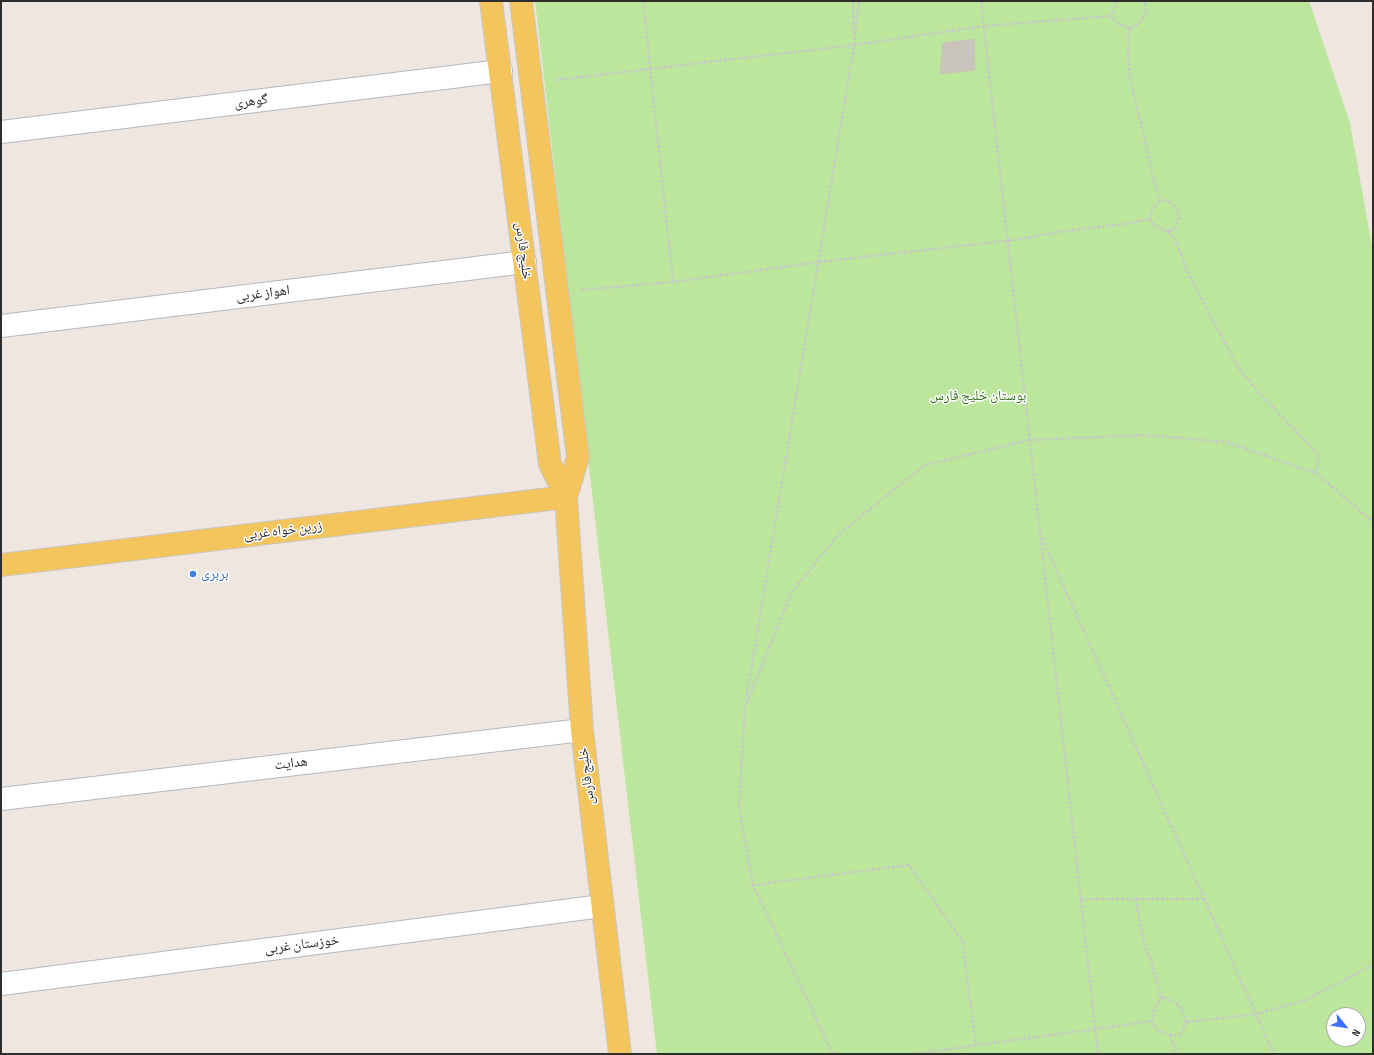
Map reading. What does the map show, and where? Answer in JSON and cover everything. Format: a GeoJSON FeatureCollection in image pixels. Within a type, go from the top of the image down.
{"type":"FeatureCollection","features":[{"type":"Feature","properties":{"kind":"main road","name":"خلیج فارس"},"geometry":{"type":"LineString","coordinates":[[491,1],[550,464],[566,497]]}},
{"type":"Feature","properties":{"kind":"main road","name":"خلیج فارس"},"geometry":{"type":"LineString","coordinates":[[521,1],[578,457],[566,497],[582,730],[620,1054]]}},
{"type":"Feature","properties":{"kind":"main road","name":"زرین خواه غربی"},"geometry":{"type":"LineString","coordinates":[[1,565],[566,497]]}},
{"type":"Feature","properties":{"kind":"street","name":"گوهری"},"geometry":{"type":"LineString","coordinates":[[1,132],[501,71]]}},
{"type":"Feature","properties":{"kind":"street","name":"اهواز غربی"},"geometry":{"type":"LineString","coordinates":[[1,326],[525,262]]}},
{"type":"Feature","properties":{"kind":"street","name":"هدایت"},"geometry":{"type":"LineString","coordinates":[[1,799],[582,730]]}},
{"type":"Feature","properties":{"kind":"street","name":"خوزستان غربی"},"geometry":{"type":"LineString","coordinates":[[1,984],[602,906]]}},
{"type":"Feature","properties":{"kind":"path"},"geometry":{"type":"LineString","coordinates":[[643,1],[673,282]]}},
{"type":"Feature","properties":{"kind":"path"},"geometry":{"type":"LineString","coordinates":[[853,1],[854,45]]}},
{"type":"Feature","properties":{"kind":"path"},"geometry":{"type":"LineString","coordinates":[[832,1054],[753,885],[739,806],[745,708],[854,45],[859,1]]}},
{"type":"Feature","properties":{"kind":"path"},"geometry":{"type":"LineString","coordinates":[[981,1],[1098,1054]]}},
{"type":"Feature","properties":{"kind":"path"},"geometry":{"type":"LineString","coordinates":[[1111,16],[1117,1]]}},
{"type":"Feature","properties":{"kind":"path"},"geometry":{"type":"LineString","coordinates":[[1111,16],[1118,24],[1129,28],[1139,24],[1146,14],[1143,1]]}},
{"type":"Feature","properties":{"kind":"path"},"geometry":{"type":"LineString","coordinates":[[552,80],[854,45],[984,26],[1111,16]]}},
{"type":"Feature","properties":{"kind":"path"},"geometry":{"type":"LineString","coordinates":[[1129,28],[1128,56],[1130,78],[1152,174],[1160,200]]}},
{"type":"Feature","properties":{"kind":"path"},"geometry":{"type":"LineString","coordinates":[[1149,219],[1152,210],[1160,200]]}},
{"type":"Feature","properties":{"kind":"path"},"geometry":{"type":"LineString","coordinates":[[1160,200],[1169,201],[1177,208],[1179,218],[1175,228],[1168,231]]}},
{"type":"Feature","properties":{"kind":"path"},"geometry":{"type":"LineString","coordinates":[[576,290],[673,282],[819,262],[1007,240],[1021,240],[1058,232],[1125,224],[1149,219]]}},
{"type":"Feature","properties":{"kind":"path"},"geometry":{"type":"LineString","coordinates":[[1149,219],[1154,225],[1168,231],[1176,241],[1188,273],[1237,366],[1261,394],[1319,455],[1316,473]]}},
{"type":"Feature","properties":{"kind":"path"},"geometry":{"type":"LineString","coordinates":[[745,708],[791,593],[839,534],[925,465],[1030,440],[1146,435],[1226,442],[1316,473],[1373,522]]}},
{"type":"Feature","properties":{"kind":"path"},"geometry":{"type":"LineString","coordinates":[[1040,535],[1274,1054]]}},
{"type":"Feature","properties":{"kind":"path"},"geometry":{"type":"LineString","coordinates":[[753,885],[909,865],[962,940],[976,1045]]}},
{"type":"Feature","properties":{"kind":"path"},"geometry":{"type":"LineString","coordinates":[[1081,899],[1204,899]]}},
{"type":"Feature","properties":{"kind":"path"},"geometry":{"type":"LineString","coordinates":[[1136,899],[1145,946],[1152,964],[1161,997],[1154,1011],[1152,1021],[1157,1030],[1170,1035],[1181,1035],[1186,1022],[1182,1009],[1174,1002],[1161,997]]}},
{"type":"Feature","properties":{"kind":"path"},"geometry":{"type":"LineString","coordinates":[[1186,1022],[1256,1014],[1304,1001],[1373,965]]}},
{"type":"Feature","properties":{"kind":"path"},"geometry":{"type":"LineString","coordinates":[[914,1054],[1152,1021]]}},
{"type":"Feature","properties":{"kind":"path"},"geometry":{"type":"LineString","coordinates":[[1170,1035],[1178,1054]]}},
{"type":"Feature","properties":{"kind":"green space","name":"بوستان خلیج فارس"},"geometry":{"type":"Polygon","coordinates":[[[535,1],[1309,1],[1350,123],[1373,252],[1373,1054],[657,1054],[535,1]]]}},
{"type":"Feature","properties":{"kind":"building"},"geometry":{"type":"Polygon","coordinates":[[[974,39],[975,70],[940,74],[943,43],[974,39]]]}},
{"type":"Feature","properties":{"kind":"place","name":"بربری"},"geometry":{"type":"Point","coordinates":[193,574]}}]}
